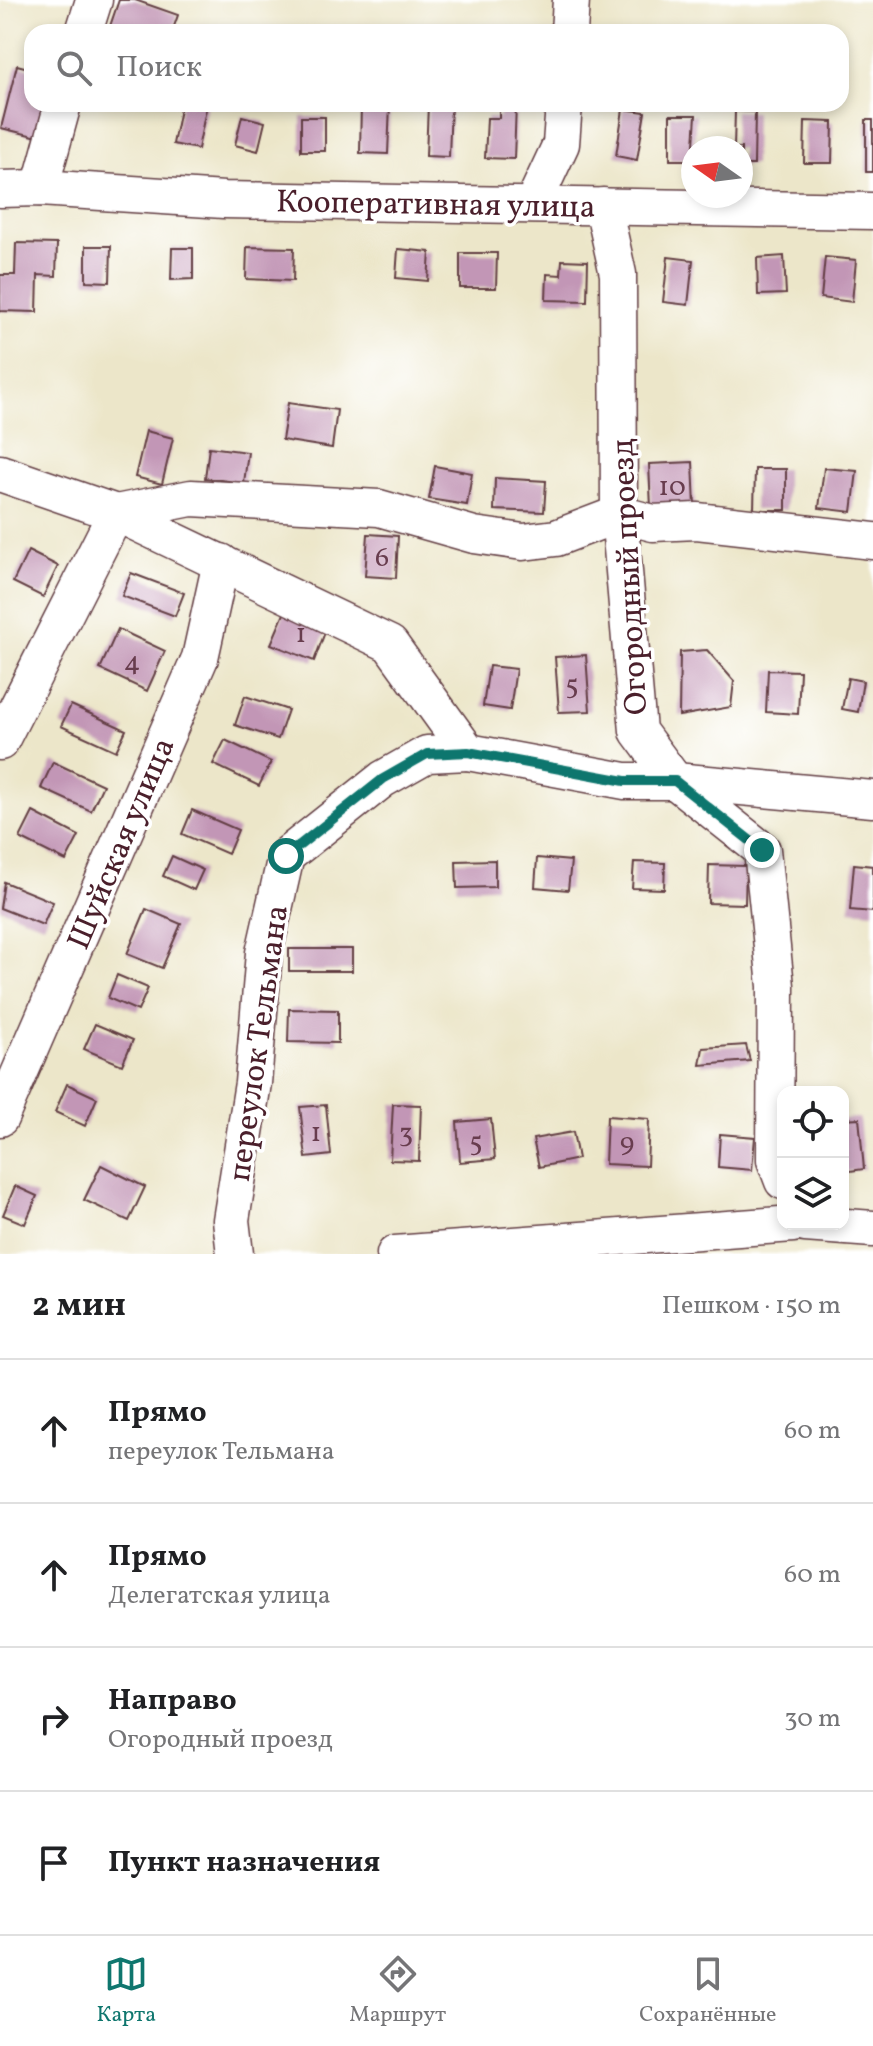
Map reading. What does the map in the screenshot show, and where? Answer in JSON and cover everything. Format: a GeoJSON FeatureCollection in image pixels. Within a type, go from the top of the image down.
{"type":"FeatureCollection","features":[{"type":"Feature","properties":{"kind":"street"},"geometry":{"type":"LineString","coordinates":[[86,24],[94,0]]}},
{"type":"Feature","properties":{"kind":"street"},"geometry":{"type":"LineString","coordinates":[[570,24],[571,0]]}},
{"type":"Feature","properties":{"kind":"street"},"geometry":{"type":"LineString","coordinates":[[40,188],[61,112]]}},
{"type":"Feature","properties":{"kind":"street"},"geometry":{"type":"LineString","coordinates":[[533,204],[561,144],[563,112]]}},
{"type":"Feature","properties":{"kind":"street","name":"Кооперативная улица"},"geometry":{"type":"LineString","coordinates":[[0,189],[40,188],[224,200],[873,211]]}},
{"type":"Feature","properties":{"kind":"street","name":"Огородный проезд"},"geometry":{"type":"LineString","coordinates":[[603,206],[618,274],[619,514],[638,731],[675,781],[762,850],[776,986],[777,1165]]}},
{"type":"Feature","properties":{"kind":"street"},"geometry":{"type":"LineString","coordinates":[[0,473],[116,513],[390,644],[468,752]]}},
{"type":"Feature","properties":{"kind":"street"},"geometry":{"type":"LineString","coordinates":[[116,513],[191,498],[379,508],[474,535],[523,542],[556,538],[619,514],[653,523],[697,521],[873,541]]}},
{"type":"Feature","properties":{"kind":"street"},"geometry":{"type":"LineString","coordinates":[[0,742],[116,513]]}},
{"type":"Feature","properties":{"kind":"street","name":"Шуйская улица"},"geometry":{"type":"LineString","coordinates":[[0,1118],[200,658],[221,562]]}},
{"type":"Feature","properties":{"kind":"street","name":"переулок Тельмана"},"geometry":{"type":"LineString","coordinates":[[235,1254],[231,1220],[253,1083],[264,953],[286,856],[394,773],[427,754],[468,752],[625,781],[675,781],[873,799]]}},
{"type":"Feature","properties":{"kind":"street"},"geometry":{"type":"LineString","coordinates":[[395,1254],[777,1226]]}},
{"type":"Feature","properties":{"kind":"street"},"geometry":{"type":"LineString","coordinates":[[849,1227],[873,1229]]}},
{"type":"Feature","properties":{"kind":"street"},"geometry":{"type":"LineString","coordinates":[[800,1230],[803,1254]]}},
{"type":"Feature","properties":{"kind":"building"},"geometry":{"type":"Polygon","coordinates":[[[119,0],[135,0],[178,15],[175,24],[111,24],[119,0]]]}},
{"type":"Feature","properties":{"kind":"building"},"geometry":{"type":"Polygon","coordinates":[[[17,65],[24,67],[24,112],[44,112],[38,137],[1,128],[17,65]]]}},
{"type":"Feature","properties":{"kind":"building"},"geometry":{"type":"Polygon","coordinates":[[[179,112],[205,112],[198,149],[173,144],[179,112]]]}},
{"type":"Feature","properties":{"kind":"building"},"geometry":{"type":"Polygon","coordinates":[[[361,112],[390,112],[388,154],[360,153],[361,112]]]}},
{"type":"Feature","properties":{"kind":"building"},"geometry":{"type":"Polygon","coordinates":[[[428,112],[451,112],[449,157],[426,156],[428,112]]]}},
{"type":"Feature","properties":{"kind":"building"},"geometry":{"type":"Polygon","coordinates":[[[499,112],[516,112],[514,159],[485,158],[487,118],[499,118],[499,112]]]}},
{"type":"Feature","properties":{"kind":"building"},"geometry":{"type":"Polygon","coordinates":[[[623,112],[645,112],[637,160],[616,156],[623,112]]]}},
{"type":"Feature","properties":{"kind":"building"},"geometry":{"type":"Polygon","coordinates":[[[735,112],[755,112],[754,165],[753,136],[734,136],[735,112]]]}},
{"type":"Feature","properties":{"kind":"building"},"geometry":{"type":"Polygon","coordinates":[[[670,115],[696,115],[695,136],[681,136],[681,160],[670,160],[670,115]]]}},
{"type":"Feature","properties":{"kind":"building"},"geometry":{"type":"Polygon","coordinates":[[[242,116],[265,122],[258,151],[235,145],[242,116]]]}},
{"type":"Feature","properties":{"kind":"building"},"geometry":{"type":"Polygon","coordinates":[[[301,117],[325,117],[325,151],[301,151],[301,117]]]}},
{"type":"Feature","properties":{"kind":"building"},"geometry":{"type":"Polygon","coordinates":[[[866,120],[873,120],[873,172],[866,172],[866,120]]]}},
{"type":"Feature","properties":{"kind":"building"},"geometry":{"type":"Polygon","coordinates":[[[805,121],[833,122],[832,163],[804,163],[805,121]]]}},
{"type":"Feature","properties":{"kind":"building"},"geometry":{"type":"Polygon","coordinates":[[[16,243],[57,244],[56,276],[38,275],[37,312],[0,311],[0,275],[15,275],[16,243]]]}},
{"type":"Feature","properties":{"kind":"building"},"geometry":{"type":"Polygon","coordinates":[[[86,246],[111,246],[110,282],[86,281],[86,246]]]}},
{"type":"Feature","properties":{"kind":"building"},"geometry":{"type":"Polygon","coordinates":[[[247,247],[294,248],[293,281],[246,279],[247,247]]]}},
{"type":"Feature","properties":{"kind":"building"},"geometry":{"type":"Polygon","coordinates":[[[172,248],[193,248],[193,279],[171,280],[172,248]]]}},
{"type":"Feature","properties":{"kind":"building"},"geometry":{"type":"Polygon","coordinates":[[[398,249],[430,252],[428,281],[396,278],[398,249]]]}},
{"type":"Feature","properties":{"kind":"building"},"geometry":{"type":"Polygon","coordinates":[[[460,253],[497,253],[496,288],[460,288],[460,253]]]}},
{"type":"Feature","properties":{"kind":"building"},"geometry":{"type":"Polygon","coordinates":[[[784,256],[786,294],[758,295],[757,258],[784,256]]]}},
{"type":"Feature","properties":{"kind":"building"},"geometry":{"type":"Polygon","coordinates":[[[668,257],[693,260],[688,305],[663,302],[668,257]]]}},
{"type":"Feature","properties":{"kind":"building"},"geometry":{"type":"Polygon","coordinates":[[[825,257],[856,260],[852,302],[821,298],[825,257]]]}},
{"type":"Feature","properties":{"kind":"building"},"geometry":{"type":"Polygon","coordinates":[[[562,260],[588,261],[587,301],[546,300],[547,274],[561,275],[562,260]]]}},
{"type":"Feature","properties":{"kind":"building"},"geometry":{"type":"Polygon","coordinates":[[[288,403],[337,410],[332,448],[282,440],[288,403]]]}},
{"type":"Feature","properties":{"kind":"building"},"geometry":{"type":"Polygon","coordinates":[[[146,431],[173,438],[162,484],[135,477],[146,431]]]}},
{"type":"Feature","properties":{"kind":"building"},"geometry":{"type":"Polygon","coordinates":[[[209,447],[248,452],[244,483],[205,478],[209,447]]]}},
{"type":"Feature","properties":{"kind":"building"},"geometry":{"type":"Polygon","coordinates":[[[693,462],[695,507],[651,508],[649,464],[693,462]]]}},
{"type":"Feature","properties":{"kind":"building"},"geometry":{"type":"Polygon","coordinates":[[[435,466],[472,473],[467,505],[429,499],[435,466]]]}},
{"type":"Feature","properties":{"kind":"building"},"geometry":{"type":"Polygon","coordinates":[[[824,468],[857,471],[852,512],[819,508],[824,468]]]}},
{"type":"Feature","properties":{"kind":"building"},"geometry":{"type":"Polygon","coordinates":[[[755,469],[786,469],[786,510],[754,510],[755,469]]]}},
{"type":"Feature","properties":{"kind":"building"},"geometry":{"type":"Polygon","coordinates":[[[495,478],[546,481],[544,512],[494,510],[495,478]]]}},
{"type":"Feature","properties":{"kind":"building"},"geometry":{"type":"Polygon","coordinates":[[[368,534],[398,536],[396,578],[365,576],[368,534]]]}},
{"type":"Feature","properties":{"kind":"building"},"geometry":{"type":"Polygon","coordinates":[[[28,551],[58,566],[43,597],[13,582],[28,551]]]}},
{"type":"Feature","properties":{"kind":"building"},"geometry":{"type":"Polygon","coordinates":[[[131,573],[184,593],[175,616],[122,596],[131,573]]]}},
{"type":"Feature","properties":{"kind":"building"},"geometry":{"type":"Polygon","coordinates":[[[289,602],[330,619],[314,661],[271,644],[289,602]]]}},
{"type":"Feature","properties":{"kind":"building"},"geometry":{"type":"Polygon","coordinates":[[[118,629],[165,651],[147,691],[100,669],[118,629]]]}},
{"type":"Feature","properties":{"kind":"building"},"geometry":{"type":"Polygon","coordinates":[[[707,650],[734,681],[731,707],[679,716],[680,652],[707,650]]]}},
{"type":"Feature","properties":{"kind":"building"},"geometry":{"type":"Polygon","coordinates":[[[586,655],[590,711],[559,712],[555,657],[586,655]]]}},
{"type":"Feature","properties":{"kind":"building"},"geometry":{"type":"Polygon","coordinates":[[[489,666],[516,669],[510,710],[483,706],[489,666]]]}},
{"type":"Feature","properties":{"kind":"building"},"geometry":{"type":"Polygon","coordinates":[[[768,670],[800,671],[798,714],[766,712],[768,670]]]}},
{"type":"Feature","properties":{"kind":"building"},"geometry":{"type":"Polygon","coordinates":[[[848,678],[863,681],[858,712],[842,709],[848,678]]]}},
{"type":"Feature","properties":{"kind":"building"},"geometry":{"type":"Polygon","coordinates":[[[245,696],[288,710],[278,739],[235,725],[245,696]]]}},
{"type":"Feature","properties":{"kind":"building"},"geometry":{"type":"Polygon","coordinates":[[[71,705],[126,730],[116,751],[61,726],[71,705]]]}},
{"type":"Feature","properties":{"kind":"building"},"geometry":{"type":"Polygon","coordinates":[[[225,740],[271,762],[259,786],[213,764],[225,740]]]}},
{"type":"Feature","properties":{"kind":"building"},"geometry":{"type":"Polygon","coordinates":[[[53,762],[103,785],[91,811],[41,788],[53,762]]]}},
{"type":"Feature","properties":{"kind":"building"},"geometry":{"type":"Polygon","coordinates":[[[192,810],[238,830],[228,854],[182,834],[192,810]]]}},
{"type":"Feature","properties":{"kind":"building"},"geometry":{"type":"Polygon","coordinates":[[[33,812],[79,836],[66,861],[20,838],[33,812]]]}},
{"type":"Feature","properties":{"kind":"building"},"geometry":{"type":"Polygon","coordinates":[[[172,856],[203,870],[194,890],[163,876],[172,856]]]}},
{"type":"Feature","properties":{"kind":"building"},"geometry":{"type":"Polygon","coordinates":[[[537,858],[571,861],[568,890],[535,887],[537,858]]]}},
{"type":"Feature","properties":{"kind":"building"},"geometry":{"type":"Polygon","coordinates":[[[495,860],[495,887],[457,888],[456,861],[495,860]]]}},
{"type":"Feature","properties":{"kind":"building"},"geometry":{"type":"Polygon","coordinates":[[[634,862],[665,863],[664,889],[632,888],[634,862]]]}},
{"type":"Feature","properties":{"kind":"building"},"geometry":{"type":"Polygon","coordinates":[[[854,864],[873,866],[873,912],[850,910],[854,864]]]}},
{"type":"Feature","properties":{"kind":"building"},"geometry":{"type":"Polygon","coordinates":[[[709,865],[746,866],[745,904],[708,903],[709,865]]]}},
{"type":"Feature","properties":{"kind":"building"},"geometry":{"type":"Polygon","coordinates":[[[4,882],[53,902],[43,925],[0,908],[4,882]]]}},
{"type":"Feature","properties":{"kind":"building"},"geometry":{"type":"Polygon","coordinates":[[[146,909],[181,924],[162,968],[127,954],[146,909]]]}},
{"type":"Feature","properties":{"kind":"building"},"geometry":{"type":"Polygon","coordinates":[[[289,949],[352,949],[352,971],[289,971],[289,949]]]}},
{"type":"Feature","properties":{"kind":"building"},"geometry":{"type":"Polygon","coordinates":[[[117,975],[148,988],[138,1011],[108,998],[117,975]]]}},
{"type":"Feature","properties":{"kind":"building"},"geometry":{"type":"Polygon","coordinates":[[[289,1009],[338,1010],[338,1043],[288,1042],[289,1009]]]}},
{"type":"Feature","properties":{"kind":"building"},"geometry":{"type":"Polygon","coordinates":[[[95,1024],[133,1040],[122,1065],[84,1049],[95,1024]]]}},
{"type":"Feature","properties":{"kind":"building"},"geometry":{"type":"Polygon","coordinates":[[[746,1045],[750,1061],[700,1065],[703,1048],[746,1045]]]}},
{"type":"Feature","properties":{"kind":"building"},"geometry":{"type":"Polygon","coordinates":[[[67,1084],[97,1098],[85,1126],[55,1112],[67,1084]]]}},
{"type":"Feature","properties":{"kind":"building"},"geometry":{"type":"Polygon","coordinates":[[[393,1104],[421,1105],[419,1161],[390,1160],[393,1104]]]}},
{"type":"Feature","properties":{"kind":"building"},"geometry":{"type":"Polygon","coordinates":[[[326,1105],[331,1155],[306,1158],[300,1107],[326,1105]]]}},
{"type":"Feature","properties":{"kind":"building"},"geometry":{"type":"Polygon","coordinates":[[[607,1116],[649,1119],[647,1166],[605,1164],[607,1116]]]}},
{"type":"Feature","properties":{"kind":"building"},"geometry":{"type":"Polygon","coordinates":[[[859,1118],[864,1169],[849,1171],[849,1119],[859,1118]]]}},
{"type":"Feature","properties":{"kind":"building"},"geometry":{"type":"Polygon","coordinates":[[[491,1119],[495,1159],[460,1162],[457,1122],[491,1119]]]}},
{"type":"Feature","properties":{"kind":"building"},"geometry":{"type":"Polygon","coordinates":[[[573,1132],[578,1159],[539,1167],[533,1139],[573,1132]]]}},
{"type":"Feature","properties":{"kind":"building"},"geometry":{"type":"Polygon","coordinates":[[[720,1134],[755,1137],[752,1170],[718,1167],[720,1134]]]}},
{"type":"Feature","properties":{"kind":"building"},"geometry":{"type":"Polygon","coordinates":[[[101,1165],[145,1187],[129,1221],[84,1200],[101,1165]]]}},
{"type":"Feature","properties":{"kind":"building"},"geometry":{"type":"Polygon","coordinates":[[[15,1186],[37,1196],[25,1224],[3,1215],[15,1186]]]}},
{"type":"Feature","properties":{"kind":"route"},"geometry":{"type":"LineString","coordinates":[[286,856],[383,779],[427,754],[468,752],[625,781],[675,781],[762,850]]}}]}
